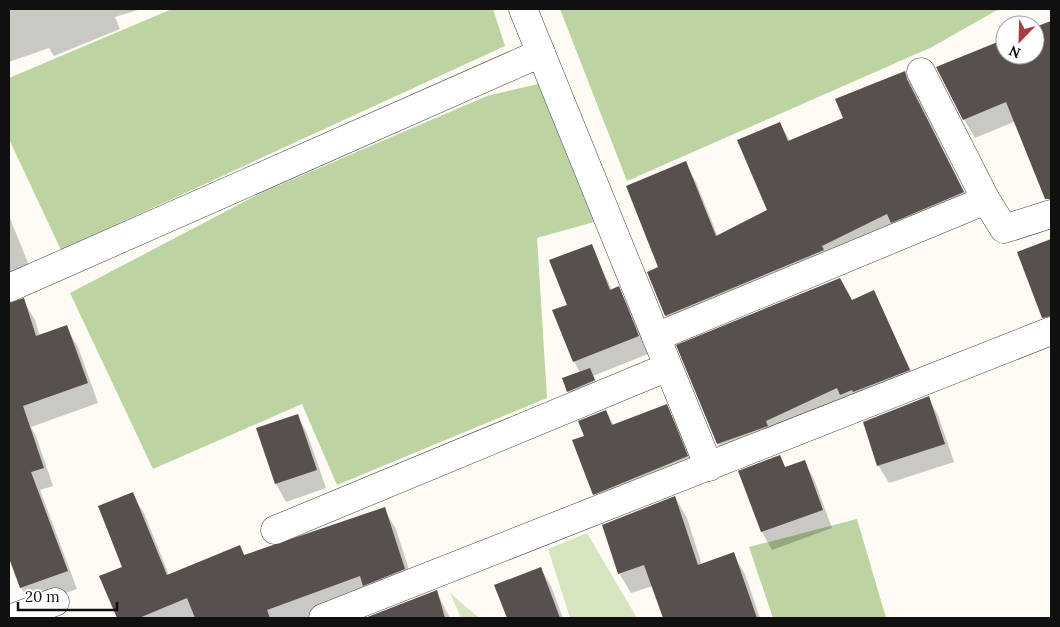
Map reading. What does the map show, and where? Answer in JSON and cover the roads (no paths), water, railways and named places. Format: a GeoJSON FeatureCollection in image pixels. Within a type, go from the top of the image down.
{"type":"FeatureCollection","features":[{"type":"Feature","properties":{"kind":"street"},"geometry":{"type":"LineString","coordinates":[[523,9],[709,467]]}},
{"type":"Feature","properties":{"kind":"street"},"geometry":{"type":"LineString","coordinates":[[9,288],[541,53]]}},
{"type":"Feature","properties":{"kind":"street"},"geometry":{"type":"LineString","coordinates":[[921,72],[986,200],[1004,229],[1051,214]]}},
{"type":"Feature","properties":{"kind":"street"},"geometry":{"type":"LineString","coordinates":[[656,337],[986,200]]}},
{"type":"Feature","properties":{"kind":"street"},"geometry":{"type":"LineString","coordinates":[[323,618],[1051,331]]}},
{"type":"Feature","properties":{"kind":"street"},"geometry":{"type":"LineString","coordinates":[[275,530],[668,367]]}},
{"type":"Feature","properties":{"kind":"street"},"geometry":{"type":"LineString","coordinates":[[12,618],[55,602]]}}]}
